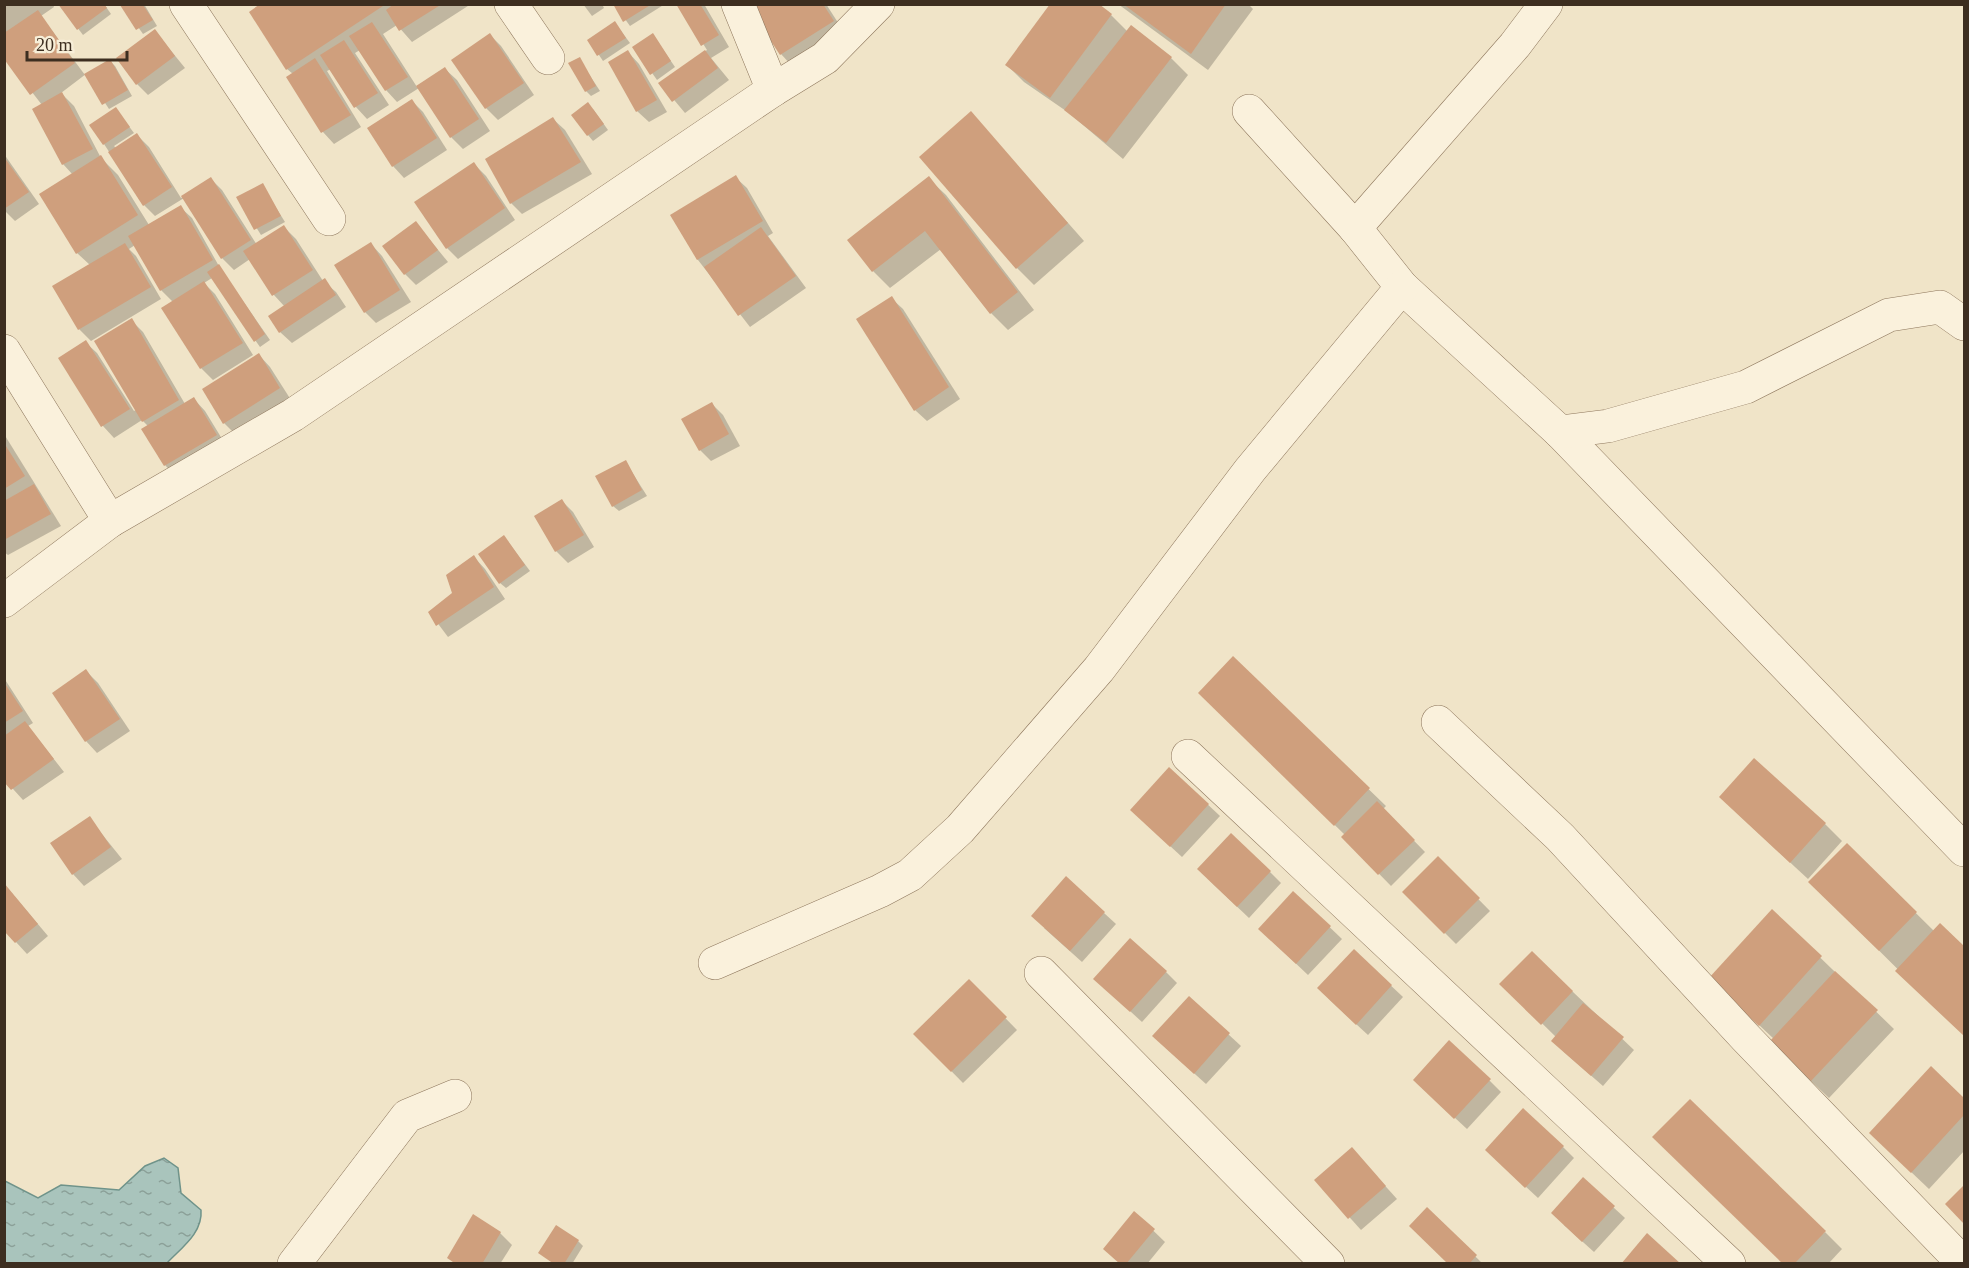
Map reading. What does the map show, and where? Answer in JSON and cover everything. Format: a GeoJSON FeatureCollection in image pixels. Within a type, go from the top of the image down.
{"type":"FeatureCollection","features":[{"type":"Feature","properties":{"kind":"street"},"geometry":{"type":"LineString","coordinates":[[186,4],[329,219]]}},
{"type":"Feature","properties":{"kind":"street"},"geometry":{"type":"LineString","coordinates":[[511,4],[548,58]]}},
{"type":"Feature","properties":{"kind":"street"},"geometry":{"type":"LineString","coordinates":[[738,4],[773,90]]}},
{"type":"Feature","properties":{"kind":"street"},"geometry":{"type":"LineString","coordinates":[[4,602],[110,521],[293,415],[773,90],[825,58],[878,4]]}},
{"type":"Feature","properties":{"kind":"street"},"geometry":{"type":"LineString","coordinates":[[1355,228],[1515,45],[1546,4]]}},
{"type":"Feature","properties":{"kind":"street"},"geometry":{"type":"LineString","coordinates":[[1249,111],[1355,228],[1402,287],[1560,432],[1965,850]]}},
{"type":"Feature","properties":{"kind":"street"},"geometry":{"type":"LineString","coordinates":[[715,963],[880,891],[910,875],[960,829],[1099,669],[1250,470],[1402,287]]}},
{"type":"Feature","properties":{"kind":"street"},"geometry":{"type":"LineString","coordinates":[[1560,432],[1608,426],[1746,387],[1889,315],[1940,307],[1965,324]]}},
{"type":"Feature","properties":{"kind":"street"},"geometry":{"type":"LineString","coordinates":[[4,351],[110,521]]}},
{"type":"Feature","properties":{"kind":"street"},"geometry":{"type":"LineString","coordinates":[[1438,722],[1560,837],[1746,1038],[1964,1263]]}},
{"type":"Feature","properties":{"kind":"street"},"geometry":{"type":"LineString","coordinates":[[1188,756],[1729,1263]]}},
{"type":"Feature","properties":{"kind":"street"},"geometry":{"type":"LineString","coordinates":[[1041,973],[1328,1263]]}},
{"type":"Feature","properties":{"kind":"street"},"geometry":{"type":"LineString","coordinates":[[294,1263],[407,1116],[455,1096]]}},
{"type":"Feature","properties":{"kind":"water"},"geometry":{"type":"Polygon","coordinates":[[[164,1158],[178,1168],[181,1193],[201,1210],[201,1218],[195,1233],[167,1263],[5,1263],[5,1181],[38,1198],[61,1185],[119,1190],[145,1166],[164,1158]]]}},
{"type":"Feature","properties":{"kind":"building"},"geometry":{"type":"Polygon","coordinates":[[[58,4],[104,4],[107,8],[77,30],[58,4]]]}},
{"type":"Feature","properties":{"kind":"building"},"geometry":{"type":"Polygon","coordinates":[[[260,4],[386,4],[286,70],[249,12],[260,4]]]}},
{"type":"Feature","properties":{"kind":"building"},"geometry":{"type":"Polygon","coordinates":[[[394,4],[442,4],[399,31],[386,10],[394,4]]]}},
{"type":"Feature","properties":{"kind":"building"},"geometry":{"type":"Polygon","coordinates":[[[613,4],[652,4],[623,22],[613,4]]]}},
{"type":"Feature","properties":{"kind":"building"},"geometry":{"type":"Polygon","coordinates":[[[676,4],[700,4],[719,35],[701,46],[676,4]]]}},
{"type":"Feature","properties":{"kind":"building"},"geometry":{"type":"Polygon","coordinates":[[[747,4],[823,4],[834,21],[780,55],[747,4]]]}},
{"type":"Feature","properties":{"kind":"building"},"geometry":{"type":"Polygon","coordinates":[[[1050,4],[1099,4],[1112,14],[1050,98],[1005,65],[1050,4]]]}},
{"type":"Feature","properties":{"kind":"building"},"geometry":{"type":"Polygon","coordinates":[[[1123,4],[1226,4],[1191,54],[1123,4]]]}},
{"type":"Feature","properties":{"kind":"building"},"geometry":{"type":"Polygon","coordinates":[[[120,5],[143,5],[153,20],[136,30],[120,5]]]}},
{"type":"Feature","properties":{"kind":"building"},"geometry":{"type":"Polygon","coordinates":[[[38,10],[75,63],[30,95],[4,59],[4,33],[38,10]]]}},
{"type":"Feature","properties":{"kind":"building"},"geometry":{"type":"Polygon","coordinates":[[[615,21],[626,38],[597,56],[587,40],[615,21]]]}},
{"type":"Feature","properties":{"kind":"building"},"geometry":{"type":"Polygon","coordinates":[[[372,22],[408,77],[385,91],[349,36],[372,22]]]}},
{"type":"Feature","properties":{"kind":"building"},"geometry":{"type":"Polygon","coordinates":[[[1131,25],[1172,57],[1106,143],[1064,110],[1131,25]]]}},
{"type":"Feature","properties":{"kind":"building"},"geometry":{"type":"Polygon","coordinates":[[[155,29],[175,56],[136,85],[116,58],[155,29]]]}},
{"type":"Feature","properties":{"kind":"building"},"geometry":{"type":"Polygon","coordinates":[[[490,33],[524,83],[485,109],[451,60],[490,33]]]}},
{"type":"Feature","properties":{"kind":"building"},"geometry":{"type":"Polygon","coordinates":[[[653,33],[671,61],[650,75],[632,47],[653,33]]]}},
{"type":"Feature","properties":{"kind":"building"},"geometry":{"type":"Polygon","coordinates":[[[344,40],[378,93],[354,108],[320,55],[344,40]]]}},
{"type":"Feature","properties":{"kind":"building"},"geometry":{"type":"Polygon","coordinates":[[[628,50],[657,100],[636,112],[608,62],[628,50]]]}},
{"type":"Feature","properties":{"kind":"building"},"geometry":{"type":"Polygon","coordinates":[[[705,50],[718,68],[672,102],[658,83],[705,50]]]}},
{"type":"Feature","properties":{"kind":"building"},"geometry":{"type":"Polygon","coordinates":[[[580,57],[596,86],[585,92],[568,63],[580,57]]]}},
{"type":"Feature","properties":{"kind":"building"},"geometry":{"type":"Polygon","coordinates":[[[315,58],[351,115],[321,133],[286,77],[315,58]]]}},
{"type":"Feature","properties":{"kind":"building"},"geometry":{"type":"Polygon","coordinates":[[[110,59],[128,90],[102,105],[84,74],[110,59]]]}},
{"type":"Feature","properties":{"kind":"building"},"geometry":{"type":"Polygon","coordinates":[[[445,67],[479,119],[450,138],[416,86],[445,67]]]}},
{"type":"Feature","properties":{"kind":"building"},"geometry":{"type":"Polygon","coordinates":[[[62,92],[93,149],[62,165],[32,109],[62,92]]]}},
{"type":"Feature","properties":{"kind":"building"},"geometry":{"type":"Polygon","coordinates":[[[412,99],[437,138],[392,167],[367,128],[412,99]]]}},
{"type":"Feature","properties":{"kind":"building"},"geometry":{"type":"Polygon","coordinates":[[[588,102],[604,124],[587,136],[571,115],[588,102]]]}},
{"type":"Feature","properties":{"kind":"building"},"geometry":{"type":"Polygon","coordinates":[[[116,107],[130,127],[103,145],[89,125],[116,107]]]}},
{"type":"Feature","properties":{"kind":"building"},"geometry":{"type":"Polygon","coordinates":[[[971,111],[1068,223],[1016,269],[919,157],[971,111]]]}},
{"type":"Feature","properties":{"kind":"building"},"geometry":{"type":"Polygon","coordinates":[[[553,117],[581,162],[510,204],[485,159],[553,117]]]}},
{"type":"Feature","properties":{"kind":"building"},"geometry":{"type":"Polygon","coordinates":[[[137,133],[172,187],[143,206],[108,152],[137,133]]]}},
{"type":"Feature","properties":{"kind":"building"},"geometry":{"type":"Polygon","coordinates":[[[101,155],[138,215],[76,254],[39,194],[101,155]]]}},
{"type":"Feature","properties":{"kind":"building"},"geometry":{"type":"Polygon","coordinates":[[[4,157],[29,192],[4,209],[4,157]]]}},
{"type":"Feature","properties":{"kind":"building"},"geometry":{"type":"Polygon","coordinates":[[[474,162],[505,208],[446,249],[414,202],[474,162]]]}},
{"type":"Feature","properties":{"kind":"building"},"geometry":{"type":"Polygon","coordinates":[[[736,175],[763,221],[697,260],[670,215],[736,175]]]}},
{"type":"Feature","properties":{"kind":"building"},"geometry":{"type":"Polygon","coordinates":[[[929,176],[1018,292],[990,314],[925,231],[872,272],[847,240],[929,176]]]}},
{"type":"Feature","properties":{"kind":"building"},"geometry":{"type":"Polygon","coordinates":[[[211,177],[251,240],[221,259],[181,196],[211,177]]]}},
{"type":"Feature","properties":{"kind":"building"},"geometry":{"type":"Polygon","coordinates":[[[263,183],[281,216],[254,230],[236,197],[263,183]]]}},
{"type":"Feature","properties":{"kind":"building"},"geometry":{"type":"Polygon","coordinates":[[[181,205],[213,260],[160,291],[128,236],[181,205]]]}},
{"type":"Feature","properties":{"kind":"building"},"geometry":{"type":"Polygon","coordinates":[[[416,221],[438,250],[404,275],[382,246],[416,221]]]}},
{"type":"Feature","properties":{"kind":"building"},"geometry":{"type":"Polygon","coordinates":[[[284,225],[313,270],[272,296],[243,251],[284,225]]]}},
{"type":"Feature","properties":{"kind":"building"},"geometry":{"type":"Polygon","coordinates":[[[761,227],[796,276],[738,316],[704,267],[761,227]]]}},
{"type":"Feature","properties":{"kind":"building"},"geometry":{"type":"Polygon","coordinates":[[[371,242],[400,290],[364,313],[334,265],[371,242]]]}},
{"type":"Feature","properties":{"kind":"building"},"geometry":{"type":"Polygon","coordinates":[[[125,243],[151,287],[78,330],[52,286],[125,243]]]}},
{"type":"Feature","properties":{"kind":"building"},"geometry":{"type":"Polygon","coordinates":[[[219,264],[265,334],[254,342],[207,272],[219,264]]]}},
{"type":"Feature","properties":{"kind":"building"},"geometry":{"type":"Polygon","coordinates":[[[325,278],[336,295],[279,333],[268,316],[325,278]]]}},
{"type":"Feature","properties":{"kind":"building"},"geometry":{"type":"Polygon","coordinates":[[[204,281],[243,343],[200,369],[161,308],[204,281]]]}},
{"type":"Feature","properties":{"kind":"building"},"geometry":{"type":"Polygon","coordinates":[[[892,296],[949,387],[914,411],[856,319],[892,296]]]}},
{"type":"Feature","properties":{"kind":"building"},"geometry":{"type":"Polygon","coordinates":[[[132,318],[179,400],[142,422],[94,341],[132,318]]]}},
{"type":"Feature","properties":{"kind":"building"},"geometry":{"type":"Polygon","coordinates":[[[86,340],[130,409],[101,427],[58,358],[86,340]]]}},
{"type":"Feature","properties":{"kind":"building"},"geometry":{"type":"Polygon","coordinates":[[[259,353],[280,388],[223,424],[202,389],[259,353]]]}},
{"type":"Feature","properties":{"kind":"building"},"geometry":{"type":"Polygon","coordinates":[[[194,397],[217,435],[164,466],[141,429],[194,397]]]}},
{"type":"Feature","properties":{"kind":"building"},"geometry":{"type":"Polygon","coordinates":[[[712,402],[729,434],[699,451],[681,419],[712,402]]]}},
{"type":"Feature","properties":{"kind":"building"},"geometry":{"type":"Polygon","coordinates":[[[4,443],[25,476],[4,489],[4,443]]]}},
{"type":"Feature","properties":{"kind":"building"},"geometry":{"type":"Polygon","coordinates":[[[626,460],[642,490],[612,507],[595,476],[626,460]]]}},
{"type":"Feature","properties":{"kind":"building"},"geometry":{"type":"Polygon","coordinates":[[[34,484],[51,514],[4,540],[4,501],[34,484]]]}},
{"type":"Feature","properties":{"kind":"building"},"geometry":{"type":"Polygon","coordinates":[[[562,499],[584,535],[555,552],[534,516],[562,499]]]}},
{"type":"Feature","properties":{"kind":"building"},"geometry":{"type":"Polygon","coordinates":[[[504,535],[525,565],[499,584],[478,554],[504,535]]]}},
{"type":"Feature","properties":{"kind":"building"},"geometry":{"type":"Polygon","coordinates":[[[474,555],[494,587],[436,626],[428,612],[452,593],[446,575],[474,555]]]}},
{"type":"Feature","properties":{"kind":"building"},"geometry":{"type":"Polygon","coordinates":[[[1233,656],[1370,788],[1334,826],[1198,693],[1233,656]]]}},
{"type":"Feature","properties":{"kind":"building"},"geometry":{"type":"Polygon","coordinates":[[[86,669],[120,719],[85,742],[52,693],[86,669]]]}},
{"type":"Feature","properties":{"kind":"building"},"geometry":{"type":"Polygon","coordinates":[[[4,682],[23,711],[4,723],[4,682]]]}},
{"type":"Feature","properties":{"kind":"building"},"geometry":{"type":"Polygon","coordinates":[[[25,721],[54,759],[11,790],[4,782],[4,736],[25,721]]]}},
{"type":"Feature","properties":{"kind":"building"},"geometry":{"type":"Polygon","coordinates":[[[1754,758],[1826,823],[1790,863],[1719,797],[1754,758]]]}},
{"type":"Feature","properties":{"kind":"building"},"geometry":{"type":"Polygon","coordinates":[[[1169,767],[1209,804],[1170,847],[1130,810],[1169,767]]]}},
{"type":"Feature","properties":{"kind":"building"},"geometry":{"type":"Polygon","coordinates":[[[1377,801],[1415,840],[1378,875],[1341,837],[1377,801]]]}},
{"type":"Feature","properties":{"kind":"building"},"geometry":{"type":"Polygon","coordinates":[[[90,816],[111,847],[72,875],[50,843],[90,816]]]}},
{"type":"Feature","properties":{"kind":"building"},"geometry":{"type":"Polygon","coordinates":[[[1231,833],[1271,871],[1237,907],[1197,869],[1231,833]]]}},
{"type":"Feature","properties":{"kind":"building"},"geometry":{"type":"Polygon","coordinates":[[[1847,843],[1917,912],[1879,951],[1808,882],[1847,843]]]}},
{"type":"Feature","properties":{"kind":"building"},"geometry":{"type":"Polygon","coordinates":[[[1438,856],[1480,898],[1444,934],[1402,892],[1438,856]]]}},
{"type":"Feature","properties":{"kind":"building"},"geometry":{"type":"Polygon","coordinates":[[[1066,876],[1105,912],[1070,951],[1031,916],[1066,876]]]}},
{"type":"Feature","properties":{"kind":"building"},"geometry":{"type":"Polygon","coordinates":[[[4,883],[38,924],[15,943],[4,931],[4,883]]]}},
{"type":"Feature","properties":{"kind":"building"},"geometry":{"type":"Polygon","coordinates":[[[1293,891],[1331,926],[1296,964],[1258,929],[1293,891]]]}},
{"type":"Feature","properties":{"kind":"building"},"geometry":{"type":"Polygon","coordinates":[[[1772,909],[1822,956],[1759,1026],[1708,979],[1772,909]]]}},
{"type":"Feature","properties":{"kind":"building"},"geometry":{"type":"Polygon","coordinates":[[[1940,923],[1964,946],[1964,1036],[1895,971],[1940,923]]]}},
{"type":"Feature","properties":{"kind":"building"},"geometry":{"type":"Polygon","coordinates":[[[1130,938],[1167,971],[1130,1012],[1093,979],[1130,938]]]}},
{"type":"Feature","properties":{"kind":"building"},"geometry":{"type":"Polygon","coordinates":[[[1354,949],[1392,985],[1356,1025],[1317,988],[1354,949]]]}},
{"type":"Feature","properties":{"kind":"building"},"geometry":{"type":"Polygon","coordinates":[[[1532,951],[1573,991],[1541,1025],[1499,984],[1532,951]]]}},
{"type":"Feature","properties":{"kind":"building"},"geometry":{"type":"Polygon","coordinates":[[[1835,971],[1878,1010],[1811,1081],[1769,1042],[1835,971]]]}},
{"type":"Feature","properties":{"kind":"building"},"geometry":{"type":"Polygon","coordinates":[[[969,979],[1007,1017],[951,1072],[913,1034],[969,979]]]}},
{"type":"Feature","properties":{"kind":"building"},"geometry":{"type":"Polygon","coordinates":[[[1189,996],[1230,1033],[1194,1074],[1152,1036],[1189,996]]]}},
{"type":"Feature","properties":{"kind":"building"},"geometry":{"type":"Polygon","coordinates":[[[1583,1003],[1624,1037],[1591,1076],[1551,1041],[1583,1003]]]}},
{"type":"Feature","properties":{"kind":"building"},"geometry":{"type":"Polygon","coordinates":[[[1449,1040],[1491,1079],[1454,1119],[1413,1080],[1449,1040]]]}},
{"type":"Feature","properties":{"kind":"building"},"geometry":{"type":"Polygon","coordinates":[[[1931,1066],[1964,1098],[1964,1115],[1911,1173],[1869,1133],[1931,1066]]]}},
{"type":"Feature","properties":{"kind":"building"},"geometry":{"type":"Polygon","coordinates":[[[1690,1099],[1826,1231],[1794,1264],[1783,1264],[1652,1137],[1690,1099]]]}},
{"type":"Feature","properties":{"kind":"building"},"geometry":{"type":"Polygon","coordinates":[[[1523,1108],[1564,1146],[1525,1188],[1485,1150],[1523,1108]]]}},
{"type":"Feature","properties":{"kind":"building"},"geometry":{"type":"Polygon","coordinates":[[[1352,1147],[1386,1186],[1348,1219],[1314,1180],[1352,1147]]]}},
{"type":"Feature","properties":{"kind":"building"},"geometry":{"type":"Polygon","coordinates":[[[1583,1177],[1615,1206],[1582,1242],[1551,1213],[1583,1177]]]}},
{"type":"Feature","properties":{"kind":"building"},"geometry":{"type":"Polygon","coordinates":[[[1964,1185],[1964,1224],[1945,1204],[1964,1185]]]}},
{"type":"Feature","properties":{"kind":"building"},"geometry":{"type":"Polygon","coordinates":[[[1427,1207],[1477,1255],[1469,1264],[1448,1264],[1409,1226],[1427,1207]]]}},
{"type":"Feature","properties":{"kind":"building"},"geometry":{"type":"Polygon","coordinates":[[[1134,1211],[1155,1229],[1126,1264],[1120,1264],[1103,1249],[1134,1211]]]}},
{"type":"Feature","properties":{"kind":"building"},"geometry":{"type":"Polygon","coordinates":[[[473,1214],[501,1232],[482,1264],[456,1264],[447,1258],[473,1214]]]}},
{"type":"Feature","properties":{"kind":"building"},"geometry":{"type":"Polygon","coordinates":[[[556,1225],[579,1240],[564,1264],[554,1264],[538,1253],[556,1225]]]}},
{"type":"Feature","properties":{"kind":"building"},"geometry":{"type":"Polygon","coordinates":[[[1647,1233],[1681,1264],[1621,1264],[1647,1233]]]}}]}
